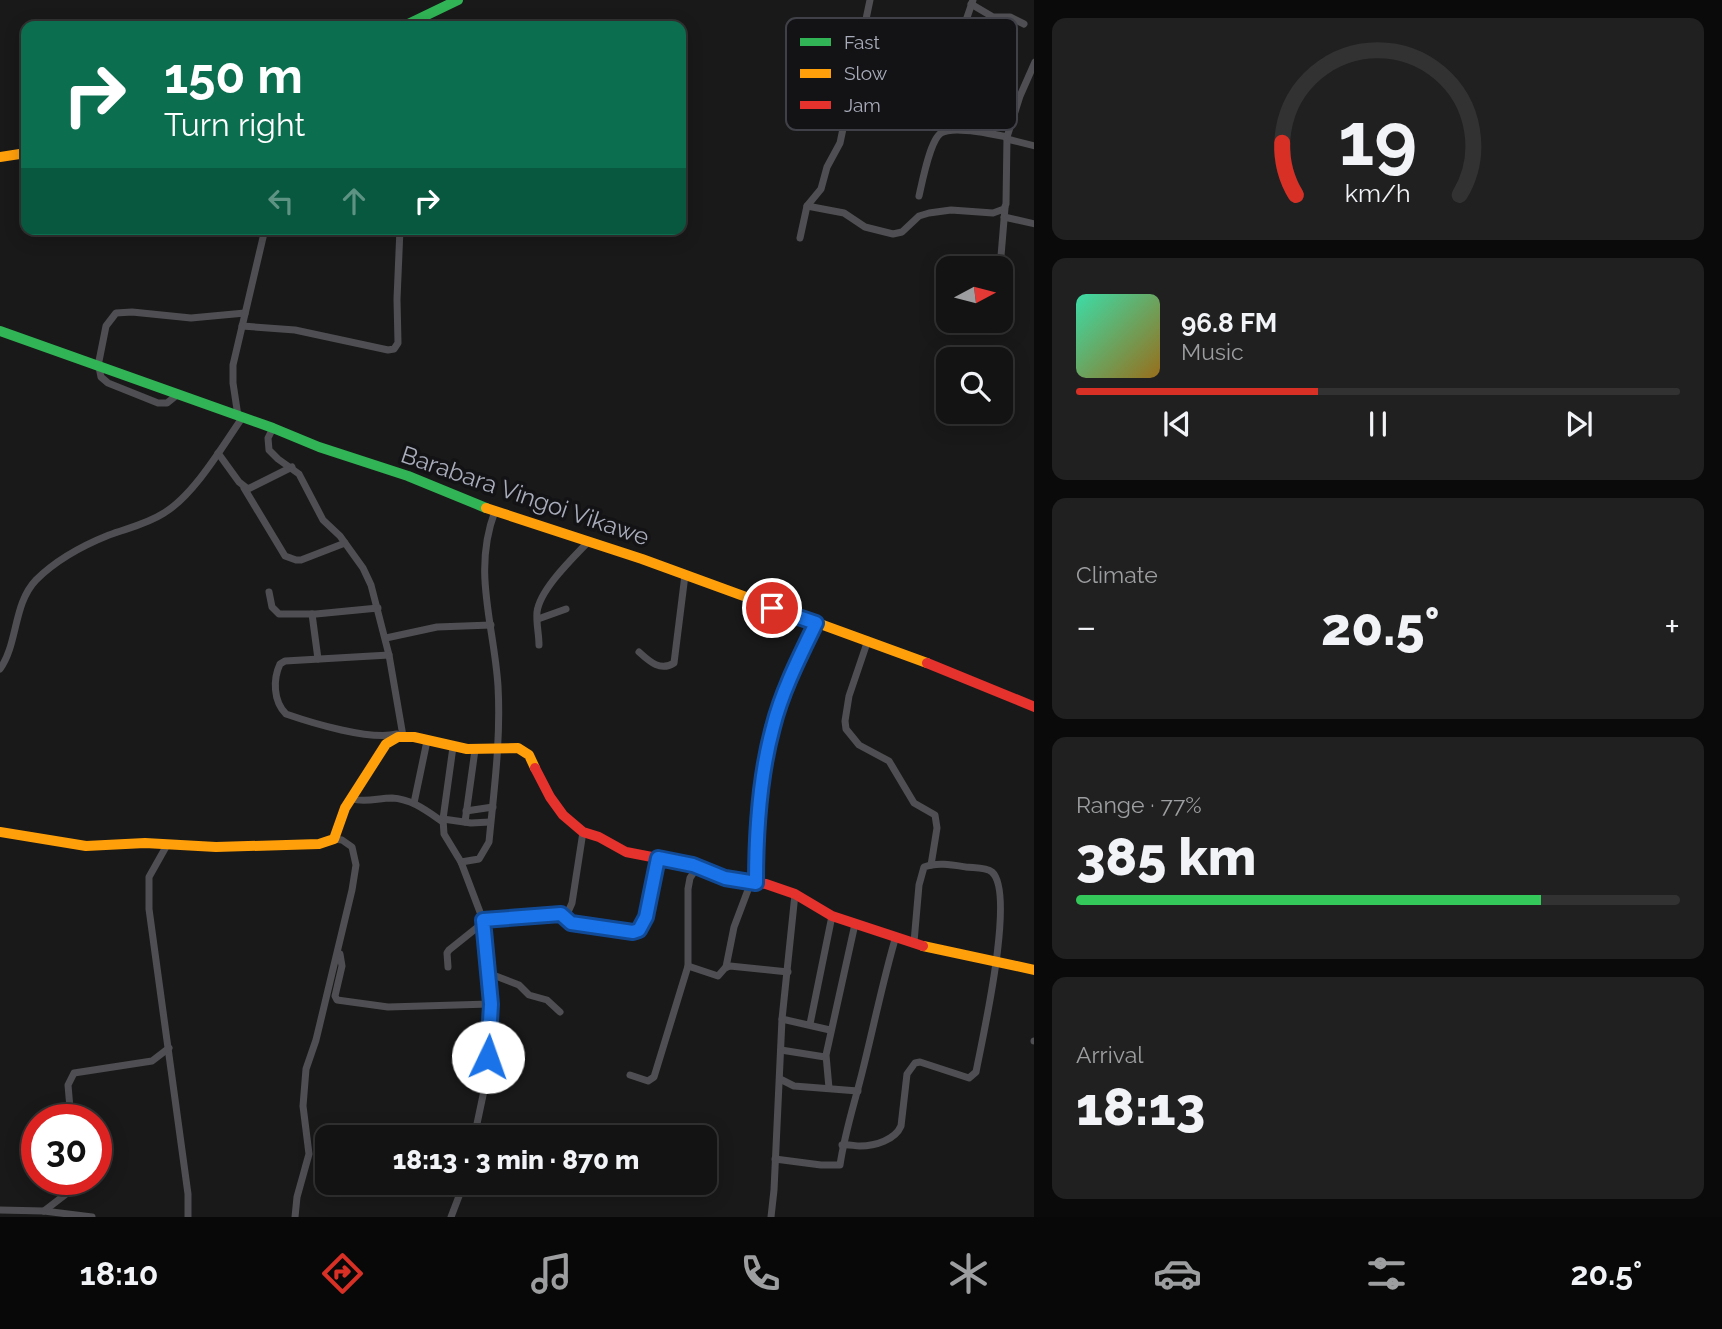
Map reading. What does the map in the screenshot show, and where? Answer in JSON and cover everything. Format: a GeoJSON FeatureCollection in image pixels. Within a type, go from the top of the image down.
{"type":"FeatureCollection","features":[{"type":"Feature","properties":{"kind":"street"},"geometry":{"type":"LineString","coordinates":[[414,21],[458,0]]}},
{"type":"Feature","properties":{"kind":"street"},"geometry":{"type":"LineString","coordinates":[[866,18],[870,0]]}},
{"type":"Feature","properties":{"kind":"street"},"geometry":{"type":"LineString","coordinates":[[972,2],[993,17],[1012,18]]}},
{"type":"Feature","properties":{"kind":"street"},"geometry":{"type":"LineString","coordinates":[[1017,20],[1024,24]]}},
{"type":"Feature","properties":{"kind":"street"},"geometry":{"type":"LineString","coordinates":[[1017,106],[1034,62]]}},
{"type":"Feature","properties":{"kind":"street"},"geometry":{"type":"LineString","coordinates":[[800,238],[807,206],[821,189],[843,130]]}},
{"type":"Feature","properties":{"kind":"street"},"geometry":{"type":"LineString","coordinates":[[919,196],[931,150],[942,132],[954,130],[1007,138],[1034,146]]}},
{"type":"Feature","properties":{"kind":"street"},"geometry":{"type":"LineString","coordinates":[[1001,256],[1009,130]]}},
{"type":"Feature","properties":{"kind":"street"},"geometry":{"type":"LineString","coordinates":[[0,157],[21,154]]}},
{"type":"Feature","properties":{"kind":"street"},"geometry":{"type":"LineString","coordinates":[[807,206],[844,212],[865,227],[893,234],[902,232],[919,216],[951,210],[993,213],[1005,208]]}},
{"type":"Feature","properties":{"kind":"street"},"geometry":{"type":"LineString","coordinates":[[1004,217],[1034,224]]}},
{"type":"Feature","properties":{"kind":"street"},"geometry":{"type":"LineString","coordinates":[[0,669],[6,660],[15,624],[27,595],[38,578],[84,547],[165,513],[190,489],[218,453],[240,417],[233,383],[233,365],[264,235]]}},
{"type":"Feature","properties":{"kind":"street"},"geometry":{"type":"LineString","coordinates":[[242,326],[295,330],[388,350],[394,349],[398,343],[400,235]]}},
{"type":"Feature","properties":{"kind":"street"},"geometry":{"type":"LineString","coordinates":[[98,367],[106,326],[116,313],[191,318],[245,313]]}},
{"type":"Feature","properties":{"kind":"street","name":"Barabara Vingoi Vikawe"},"geometry":{"type":"LineString","coordinates":[[0,331],[273,428],[319,447],[432,485],[508,517],[589,541],[868,640],[1034,707]]}},
{"type":"Feature","properties":{"kind":"street"},"geometry":{"type":"LineString","coordinates":[[273,428],[268,438],[269,450],[299,474],[323,520],[345,543],[367,575],[386,638],[402,734]]}},
{"type":"Feature","properties":{"kind":"street"},"geometry":{"type":"LineString","coordinates":[[218,453],[244,488],[285,556],[301,560],[345,543]]}},
{"type":"Feature","properties":{"kind":"street"},"geometry":{"type":"LineString","coordinates":[[244,488],[252,489],[292,467]]}},
{"type":"Feature","properties":{"kind":"street"},"geometry":{"type":"LineString","coordinates":[[461,862],[479,859],[485,852],[499,749],[498,685],[483,567],[488,531],[495,511]]}},
{"type":"Feature","properties":{"kind":"street"},"geometry":{"type":"LineString","coordinates":[[539,645],[538,608],[551,584],[589,541]]}},
{"type":"Feature","properties":{"kind":"street"},"geometry":{"type":"LineString","coordinates":[[639,652],[657,666],[674,663],[685,575]]}},
{"type":"Feature","properties":{"kind":"street"},"geometry":{"type":"LineString","coordinates":[[269,592],[275,612],[312,614],[378,608]]}},
{"type":"Feature","properties":{"kind":"street"},"geometry":{"type":"LineString","coordinates":[[537,619],[566,608]]}},
{"type":"Feature","properties":{"kind":"street"},"geometry":{"type":"LineString","coordinates":[[312,614],[318,659]]}},
{"type":"Feature","properties":{"kind":"street"},"geometry":{"type":"LineString","coordinates":[[688,966],[718,976],[726,967],[734,928],[753,882],[759,809],[773,726],[795,667],[816,623]]}},
{"type":"Feature","properties":{"kind":"street"},"geometry":{"type":"LineString","coordinates":[[386,638],[437,627],[491,625]]}},
{"type":"Feature","properties":{"kind":"street"},"geometry":{"type":"LineString","coordinates":[[868,640],[849,696],[846,729],[859,745],[889,761],[914,803],[935,815],[937,828],[931,865]]}},
{"type":"Feature","properties":{"kind":"street"},"geometry":{"type":"LineString","coordinates":[[389,655],[292,660],[280,664],[275,677],[277,700],[286,714],[373,735],[402,734],[475,750],[509,747],[524,750],[563,815],[583,832],[599,837],[626,852],[698,866],[725,878],[753,882],[795,894],[832,916],[949,954],[1034,970]]}},
{"type":"Feature","properties":{"kind":"street"},"geometry":{"type":"LineString","coordinates":[[334,839],[341,818],[386,744],[402,734]]}},
{"type":"Feature","properties":{"kind":"street"},"geometry":{"type":"LineString","coordinates":[[414,803],[427,741]]}},
{"type":"Feature","properties":{"kind":"street"},"geometry":{"type":"LineString","coordinates":[[453,747],[443,820],[446,839],[461,862],[483,921],[491,1004],[486,1081],[477,1125]]}},
{"type":"Feature","properties":{"kind":"street"},"geometry":{"type":"LineString","coordinates":[[465,822],[475,750]]}},
{"type":"Feature","properties":{"kind":"street"},"geometry":{"type":"LineString","coordinates":[[352,799],[364,802],[394,798],[414,803],[443,820],[481,824],[491,822]]}},
{"type":"Feature","properties":{"kind":"street"},"geometry":{"type":"LineString","coordinates":[[466,811],[493,807]]}},
{"type":"Feature","properties":{"kind":"street"},"geometry":{"type":"LineString","coordinates":[[0,832],[86,846],[145,843],[216,847],[310,845],[334,839],[342,840],[352,847],[356,865],[316,1040],[306,1069],[303,1107],[309,1154],[297,1197],[295,1217]]}},
{"type":"Feature","properties":{"kind":"street"},"geometry":{"type":"LineString","coordinates":[[448,967],[449,950],[483,921],[568,912],[572,903],[583,832]]}},
{"type":"Feature","properties":{"kind":"street"},"geometry":{"type":"LineString","coordinates":[[167,845],[149,877],[149,898],[188,1194],[188,1217]]}},
{"type":"Feature","properties":{"kind":"street"},"geometry":{"type":"LineString","coordinates":[[561,914],[571,923],[578,925],[633,932],[639,930],[646,917],[658,858]]}},
{"type":"Feature","properties":{"kind":"street"},"geometry":{"type":"LineString","coordinates":[[842,1144],[864,1146],[891,1139],[898,1133],[906,1073],[915,1063],[969,1078],[974,1076],[997,964],[1000,894],[993,873],[950,864],[924,867],[914,942]]}},
{"type":"Feature","properties":{"kind":"street"},"geometry":{"type":"LineString","coordinates":[[630,1075],[648,1081],[654,1077],[688,966],[688,890],[690,878],[698,866]]}},
{"type":"Feature","properties":{"kind":"street"},"geometry":{"type":"LineString","coordinates":[[771,1217],[782,1019],[795,894]]}},
{"type":"Feature","properties":{"kind":"street"},"geometry":{"type":"LineString","coordinates":[[810,1024],[832,916]]}},
{"type":"Feature","properties":{"kind":"street"},"geometry":{"type":"LineString","coordinates":[[829,1088],[825,1057],[855,924]]}},
{"type":"Feature","properties":{"kind":"street"},"geometry":{"type":"LineString","coordinates":[[775,1159],[839,1166],[842,1144],[858,1091],[881,988],[896,936]]}},
{"type":"Feature","properties":{"kind":"street"},"geometry":{"type":"LineString","coordinates":[[338,950],[342,966],[335,996],[337,1000],[388,1007],[491,1004]]}},
{"type":"Feature","properties":{"kind":"street"},"geometry":{"type":"LineString","coordinates":[[726,967],[788,972]]}},
{"type":"Feature","properties":{"kind":"street"},"geometry":{"type":"LineString","coordinates":[[488,972],[516,983],[529,995],[547,1000],[560,1012]]}},
{"type":"Feature","properties":{"kind":"street"},"geometry":{"type":"LineString","coordinates":[[782,1019],[830,1030]]}},
{"type":"Feature","properties":{"kind":"street"},"geometry":{"type":"LineString","coordinates":[[70,1104],[68,1085],[74,1073],[152,1061],[169,1048]]}},
{"type":"Feature","properties":{"kind":"street"},"geometry":{"type":"LineString","coordinates":[[780,1050],[825,1057]]}},
{"type":"Feature","properties":{"kind":"street"},"geometry":{"type":"LineString","coordinates":[[780,1079],[794,1086],[858,1091]]}},
{"type":"Feature","properties":{"kind":"street"},"geometry":{"type":"LineString","coordinates":[[44,1211],[65,1195]]}},
{"type":"Feature","properties":{"kind":"street"},"geometry":{"type":"LineString","coordinates":[[452,1217],[460,1195]]}},
{"type":"Feature","properties":{"kind":"street"},"geometry":{"type":"LineString","coordinates":[[0,1210],[44,1211],[92,1217]]}},
{"type":"Feature","properties":{"kind":"traffic: fast"},"geometry":{"type":"LineString","coordinates":[[414,21],[458,0]]}},
{"type":"Feature","properties":{"kind":"traffic: fast"},"geometry":{"type":"LineString","coordinates":[[0,331],[273,428],[319,447],[408,476],[486,508]]}},
{"type":"Feature","properties":{"kind":"traffic: slow"},"geometry":{"type":"LineString","coordinates":[[0,157],[21,154]]}},
{"type":"Feature","properties":{"kind":"traffic: slow"},"geometry":{"type":"LineString","coordinates":[[486,508],[642,559],[927,663]]}},
{"type":"Feature","properties":{"kind":"traffic: slow"},"geometry":{"type":"LineString","coordinates":[[0,832],[86,846],[145,843],[216,847],[319,844],[334,839],[345,808],[386,744],[398,737],[414,737],[467,749],[518,748],[529,755],[535,768]]}},
{"type":"Feature","properties":{"kind":"traffic: slow"},"geometry":{"type":"LineString","coordinates":[[923,946],[1034,970]]}},
{"type":"Feature","properties":{"kind":"traffic: jam"},"geometry":{"type":"LineString","coordinates":[[927,663],[1034,707]]}},
{"type":"Feature","properties":{"kind":"traffic: jam"},"geometry":{"type":"LineString","coordinates":[[535,768],[563,815],[583,832],[599,837],[626,852],[693,865],[737,881],[766,884],[795,894],[832,916],[923,946]]}},
{"type":"Feature","properties":{"kind":"route"},"geometry":{"type":"LineString","coordinates":[[488,1057],[491,1004],[483,920],[561,914],[571,923],[578,925],[633,932],[639,930],[646,917],[658,858],[693,865],[725,878],[756,883],[761,790],[773,726],[795,667],[816,623],[772,608]]}}]}
